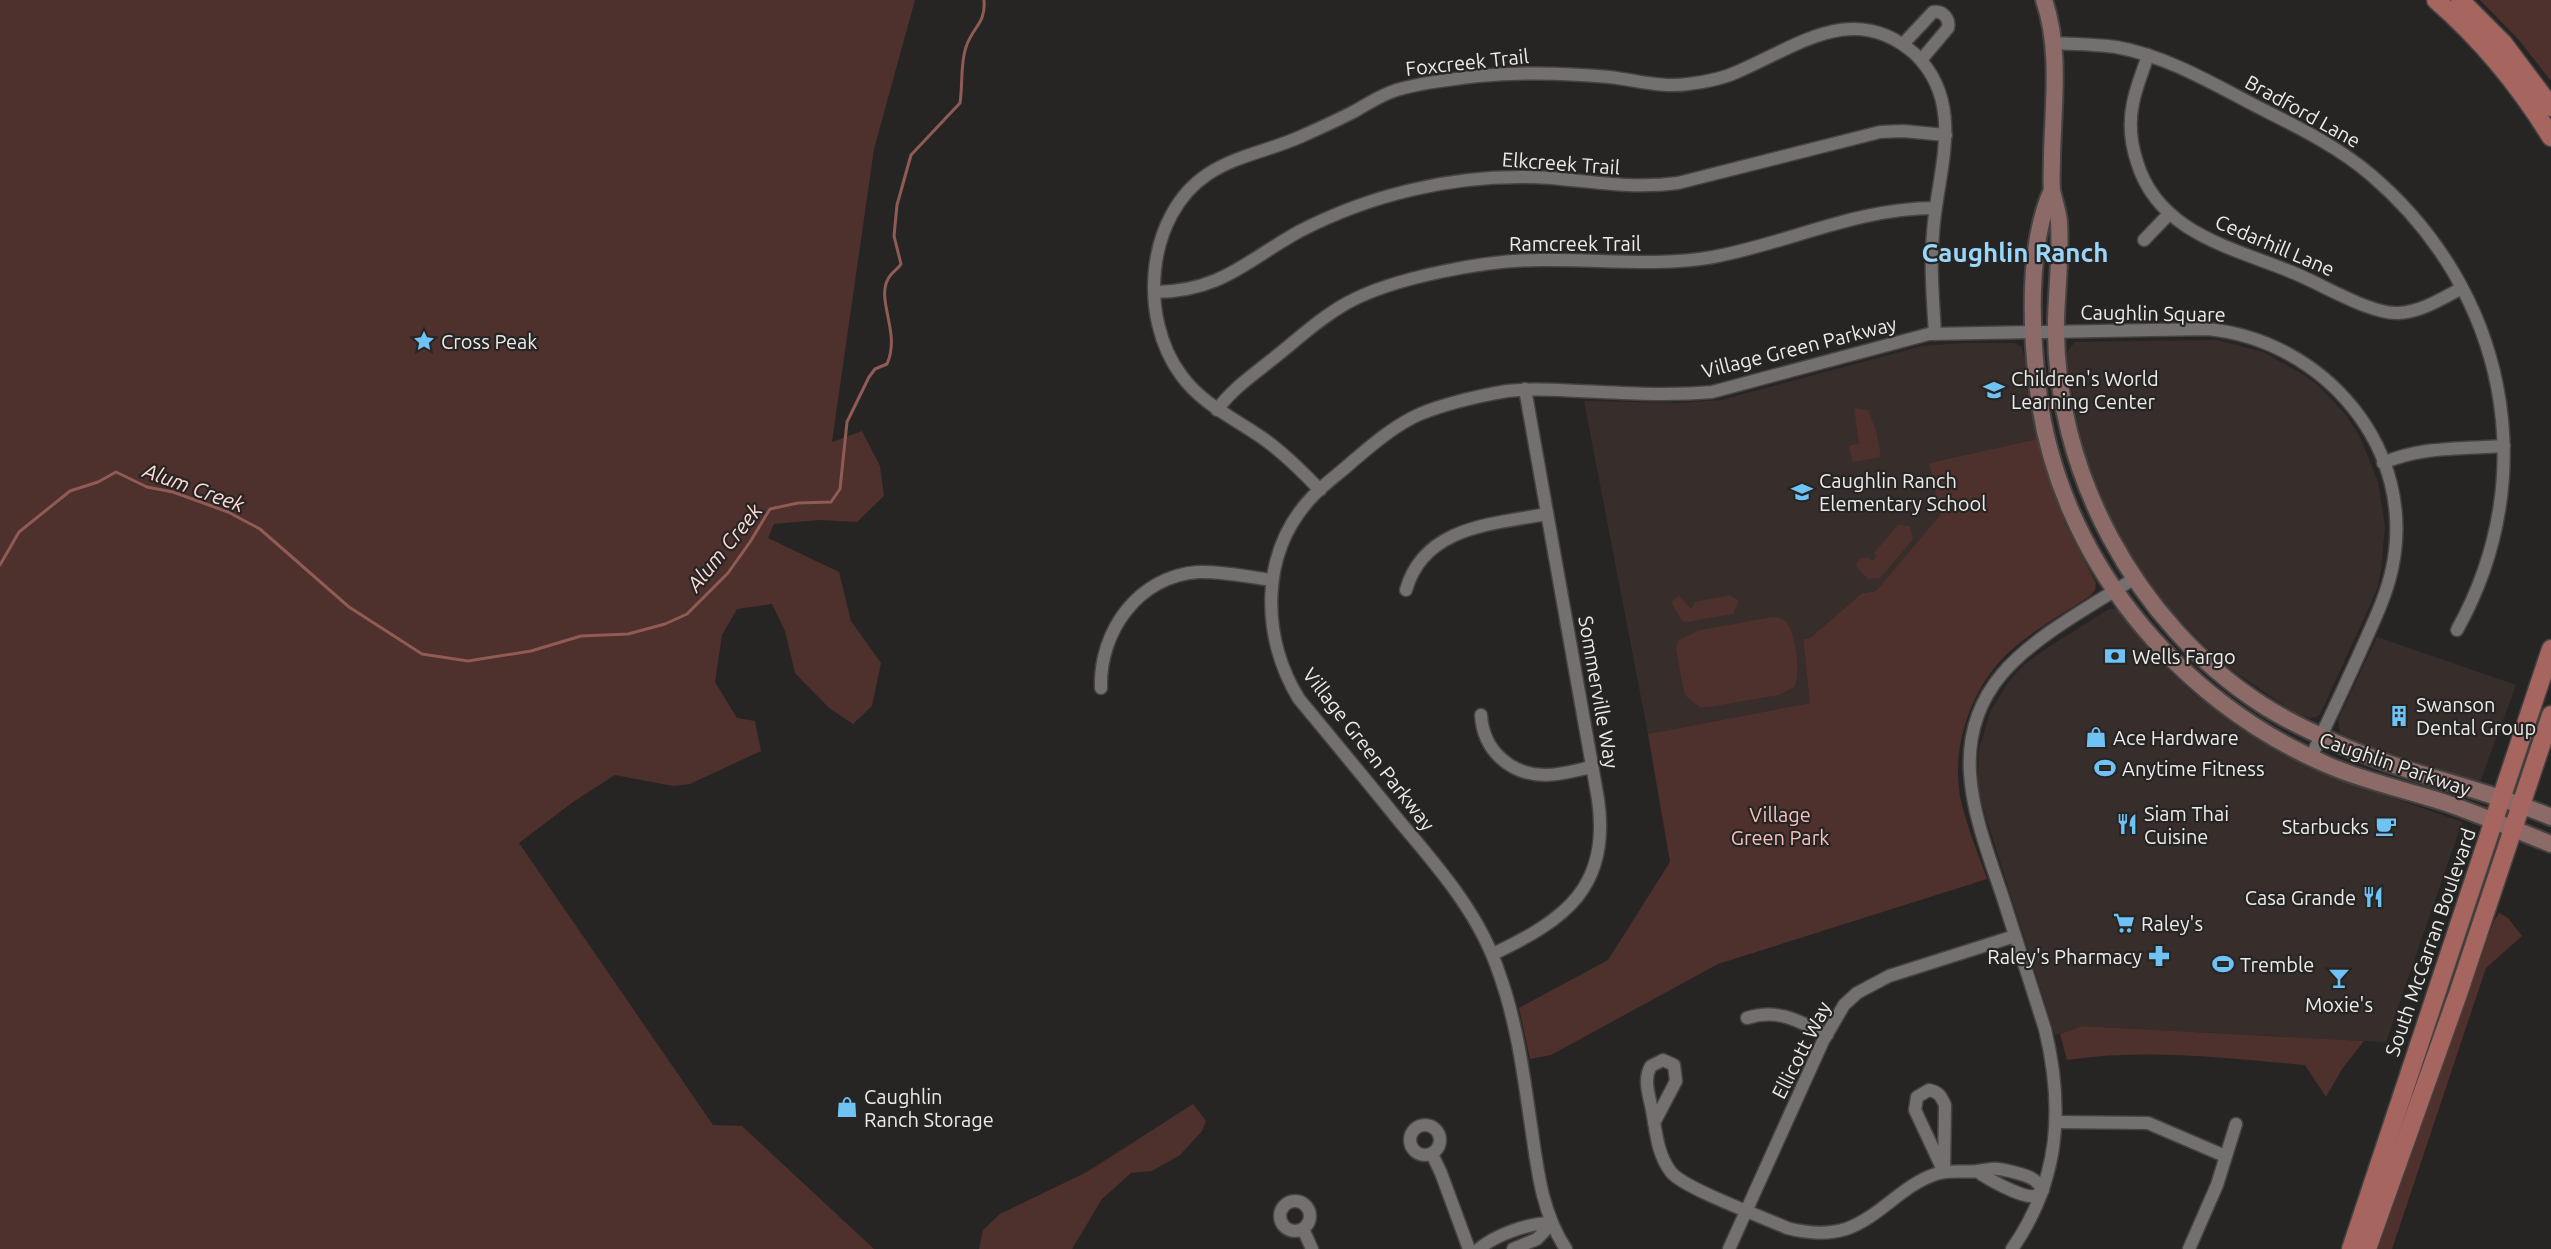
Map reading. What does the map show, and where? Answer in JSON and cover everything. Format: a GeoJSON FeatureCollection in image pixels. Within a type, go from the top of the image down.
{"type":"FeatureCollection","features":[{"type":"Feature","properties":{"kind":"main road"},"geometry":{"type":"LineString","coordinates":[[2436,0],[2508,73],[2551,137]]}},
{"type":"Feature","properties":{"kind":"main road"},"geometry":{"type":"LineString","coordinates":[[2460,0],[2503,43],[2551,107]]}},
{"type":"Feature","properties":{"kind":"main road","name":"South McCarran Boulevard"},"geometry":{"type":"LineString","coordinates":[[2351,1249],[2551,649]]}},
{"type":"Feature","properties":{"kind":"main road"},"geometry":{"type":"LineString","coordinates":[[2367,1249],[2514,830],[2551,715]]}},
{"type":"Feature","properties":{"kind":"street","name":"Caughlin Parkway"},"geometry":{"type":"LineString","coordinates":[[2044,0],[2053,44],[2052,190],[2058,219],[2060,260],[2056,332],[2059,370],[2075,451],[2087,488],[2104,525],[2135,578],[2173,628],[2216,670],[2262,704],[2321,736],[2359,752],[2551,816]]}},
{"type":"Feature","properties":{"kind":"street"},"geometry":{"type":"LineString","coordinates":[[1904,44],[1933,12],[1946,16],[1948,28],[1921,60]]}},
{"type":"Feature","properties":{"kind":"street","name":"Foxcreek Trail"},"geometry":{"type":"LineString","coordinates":[[1320,490],[1277,448],[1217,410],[1193,390],[1171,359],[1160,330],[1156,292],[1157,257],[1164,230],[1178,203],[1198,181],[1224,165],[1298,138],[1400,89],[1472,77],[1521,74],[1587,75],[1654,84],[1684,85],[1734,74],[1807,37],[1842,26],[1869,27],[1883,32],[1904,44],[1921,60],[1939,92],[1946,120],[1946,135],[1935,208],[1932,272],[1935,334]]}},
{"type":"Feature","properties":{"kind":"street","name":"Bradford Lane"},"geometry":{"type":"LineString","coordinates":[[2053,44],[2116,47],[2148,55],[2192,72],[2306,132],[2351,159],[2408,211],[2446,260],[2481,329],[2495,372],[2505,446],[2504,485],[2494,541],[2481,583],[2457,630]]}},
{"type":"Feature","properties":{"kind":"street","name":"Cedarhill Lane"},"geometry":{"type":"LineString","coordinates":[[2148,55],[2133,104],[2134,153],[2146,184],[2155,199],[2169,214],[2223,247],[2310,279],[2382,312],[2399,314],[2412,311],[2462,288]]}},
{"type":"Feature","properties":{"kind":"street","name":"Elkcreek Trail"},"geometry":{"type":"LineString","coordinates":[[1156,292],[1186,291],[1216,282],[1317,223],[1376,199],[1432,185],[1514,177],[1551,178],[1630,187],[1662,185],[1678,183],[1867,135],[1904,131],[1946,135]]}},
{"type":"Feature","properties":{"kind":"street","name":"Caughlin Parkway"},"geometry":{"type":"LineString","coordinates":[[2052,190],[2040,227],[2034,278],[2033,333],[2039,398],[2055,469],[2077,524],[2115,591],[2150,636],[2195,682],[2244,720],[2311,757],[2358,776],[2448,804],[2551,844]]}},
{"type":"Feature","properties":{"kind":"street","name":"Ramcreek Trail"},"geometry":{"type":"LineString","coordinates":[[1217,410],[1234,391],[1320,321],[1349,302],[1396,284],[1458,269],[1505,262],[1539,260],[1658,263],[1696,259],[1732,253],[1892,210],[1935,208]]}},
{"type":"Feature","properties":{"kind":"street"},"geometry":{"type":"LineString","coordinates":[[2144,240],[2169,214]]}},
{"type":"Feature","properties":{"kind":"street","name":"Caughlin Square"},"geometry":{"type":"LineString","coordinates":[[2056,332],[2207,329],[2242,334],[2261,340],[2298,358],[2318,371],[2336,387],[2365,425],[2384,463],[2391,489],[2396,518],[2396,542],[2392,569],[2377,614],[2311,757]]}},
{"type":"Feature","properties":{"kind":"street","name":"Village Green Parkway"},"geometry":{"type":"LineString","coordinates":[[1566,1249],[1552,1223],[1541,1190],[1513,1019],[1493,954],[1476,922],[1452,886],[1299,699],[1288,681],[1275,643],[1271,604],[1272,580],[1283,543],[1304,506],[1384,436],[1419,415],[1473,398],[1525,389],[1676,394],[1712,392],[1935,334],[2056,332]]}},
{"type":"Feature","properties":{"kind":"street","name":"Sommerville Way"},"geometry":{"type":"LineString","coordinates":[[1493,954],[1557,919],[1571,906],[1592,871],[1601,835],[1601,819],[1525,389]]}},
{"type":"Feature","properties":{"kind":"street"},"geometry":{"type":"LineString","coordinates":[[2384,463],[2399,456],[2426,450],[2505,446]]}},
{"type":"Feature","properties":{"kind":"street"},"geometry":{"type":"LineString","coordinates":[[1406,590],[1416,566],[1441,543],[1459,531],[1547,514]]}},
{"type":"Feature","properties":{"kind":"street"},"geometry":{"type":"LineString","coordinates":[[1101,688],[1101,668],[1113,631],[1126,610],[1145,592],[1176,576],[1196,573],[1272,580]]}},
{"type":"Feature","properties":{"kind":"street"},"geometry":{"type":"LineString","coordinates":[[2012,1249],[2032,1215],[2043,1190],[2057,1122],[2053,1062],[2045,1029],[1981,832],[1970,785],[1969,761],[1978,716],[2001,675],[2018,658],[2135,578]]}},
{"type":"Feature","properties":{"kind":"street"},"geometry":{"type":"LineString","coordinates":[[1481,715],[1482,729],[1490,747],[1508,764],[1520,770],[1545,775],[1592,767]]}},
{"type":"Feature","properties":{"kind":"street","name":"Ellicott Way"},"geometry":{"type":"LineString","coordinates":[[1729,1249],[1827,1035],[1844,1005],[1872,983],[1889,976],[2015,936]]}},
{"type":"Feature","properties":{"kind":"street"},"geometry":{"type":"LineString","coordinates":[[1747,1018],[1759,1014],[1779,1013],[1827,1035]]}},
{"type":"Feature","properties":{"kind":"street"},"geometry":{"type":"LineString","coordinates":[[1929,1090],[1942,1097],[1945,1105],[1944,1172],[1915,1110],[1917,1097],[1929,1090]]}},
{"type":"Feature","properties":{"kind":"street"},"geometry":{"type":"LineString","coordinates":[[2057,1122],[2148,1123],[2225,1156]]}},
{"type":"Feature","properties":{"kind":"street"},"geometry":{"type":"LineString","coordinates":[[1654,1123],[1664,1162],[1677,1179],[1787,1228],[1804,1232],[1823,1233],[1843,1230],[1860,1223],[1919,1182],[1944,1172],[1977,1171],[1993,1167],[2030,1176],[2038,1181],[2043,1190]]}},
{"type":"Feature","properties":{"kind":"street"},"geometry":{"type":"LineString","coordinates":[[2188,1249],[2217,1185],[2236,1124]]}},
{"type":"Feature","properties":{"kind":"street"},"geometry":{"type":"LineString","coordinates":[[1432,1154],[1469,1249]]}},
{"type":"Feature","properties":{"kind":"street"},"geometry":{"type":"LineString","coordinates":[[1977,1171],[1986,1178],[2025,1195],[2035,1196],[2043,1190]]}},
{"type":"Feature","properties":{"kind":"street"},"geometry":{"type":"LineString","coordinates":[[1479,1249],[1487,1243],[1532,1224],[1552,1223]]}},
{"type":"Feature","properties":{"kind":"street"},"geometry":{"type":"LineString","coordinates":[[1513,1249],[1537,1239],[1552,1223]]}},
{"type":"Feature","properties":{"kind":"street"},"geometry":{"type":"LineString","coordinates":[[1303,1229],[1312,1249]]}},
{"type":"Feature","properties":{"kind":"shaded area"},"geometry":{"type":"Polygon","coordinates":[[[2217,340],[2263,352],[2319,386],[2346,415],[2360,437],[2378,482],[2385,526],[2377,589],[2320,714],[2316,717],[2310,718],[2295,713],[2228,667],[2169,609],[2134,561],[2112,522],[2086,457],[2068,369],[2067,352],[2075,342],[2217,340]]]}},
{"type":"Feature","properties":{"kind":"shaded area"},"geometry":{"type":"Polygon","coordinates":[[[2014,343],[2021,346],[2025,358],[2037,439],[1929,463],[1940,515],[1876,591],[1862,593],[1809,639],[1803,639],[1810,703],[1648,734],[1584,401],[1679,403],[1721,400],[1922,346],[2014,343]]]}},
{"type":"Feature","properties":{"kind":"shaded area"},"geometry":{"type":"Polygon","coordinates":[[[2109,609],[2117,609],[2171,673],[2193,693],[2232,722],[2276,750],[2322,773],[2462,822],[2386,1042],[2082,1026],[2055,1035],[1981,801],[1978,783],[1979,749],[1990,712],[2009,681],[2025,664],[2047,648],[2109,609]]]}},
{"type":"Feature","properties":{"kind":"shaded area"},"geometry":{"type":"Polygon","coordinates":[[[2377,637],[2516,685],[2480,782],[2371,747],[2340,733],[2338,720],[2377,637]]]}},
{"type":"Feature","properties":{"kind":"green space"},"geometry":{"type":"Polygon","coordinates":[[[0,0],[915,0],[874,149],[832,442],[862,431],[880,466],[884,496],[857,522],[819,520],[774,524],[768,538],[839,572],[851,621],[881,663],[872,706],[853,724],[829,708],[795,673],[785,631],[772,604],[737,609],[722,635],[715,682],[737,718],[755,721],[761,751],[690,784],[673,786],[615,775],[573,802],[519,843],[713,1125],[742,1126],[874,1249],[0,1249],[0,0]]]}},
{"type":"Feature","properties":{"kind":"green space"},"geometry":{"type":"Polygon","coordinates":[[[2480,0],[2551,0],[2551,81],[2518,39],[2480,0]]]}},
{"type":"Feature","properties":{"kind":"green space"},"geometry":{"type":"Polygon","coordinates":[[[1854,408],[1868,410],[1876,430],[1881,457],[1853,462],[1849,446],[1859,443],[1854,408]]]}},
{"type":"Feature","properties":{"kind":"green space","name":"Village Green Park"},"geometry":{"type":"Polygon","coordinates":[[[2037,439],[2066,525],[2096,583],[2095,590],[2090,596],[2037,630],[2007,654],[1994,668],[1973,702],[1961,741],[1958,781],[1966,820],[1987,879],[1718,964],[1551,1055],[1530,1059],[1519,1008],[1608,960],[1670,862],[1648,734],[1810,703],[1803,639],[1809,639],[1862,593],[1876,591],[1940,515],[1929,463],[2037,439]]]}},
{"type":"Feature","properties":{"kind":"green space"},"geometry":{"type":"Polygon","coordinates":[[[1898,525],[1910,526],[1913,539],[1880,578],[1868,579],[1856,566],[1858,562],[1868,557],[1873,561],[1876,557],[1874,553],[1898,525]]]}},
{"type":"Feature","properties":{"kind":"green space"},"geometry":{"type":"Polygon","coordinates":[[[1730,595],[1739,601],[1733,614],[1687,622],[1682,621],[1671,602],[1679,596],[1691,609],[1695,602],[1730,595]]]}},
{"type":"Feature","properties":{"kind":"green space"},"geometry":{"type":"Polygon","coordinates":[[[1773,617],[1780,618],[1790,627],[1797,664],[1794,687],[1779,695],[1708,707],[1700,707],[1687,697],[1684,692],[1676,648],[1679,640],[1700,630],[1773,617]]]}},
{"type":"Feature","properties":{"kind":"green space"},"geometry":{"type":"Polygon","coordinates":[[[2499,913],[2508,918],[2522,936],[2486,968],[2392,1249],[2378,1249],[2494,921],[2499,913]]]}},
{"type":"Feature","properties":{"kind":"green space"},"geometry":{"type":"Polygon","coordinates":[[[2082,1026],[2364,1041],[2342,1069],[2326,1097],[2305,1065],[2156,1054],[2096,1056],[2067,1060],[2060,1034],[2082,1026]]]}},
{"type":"Feature","properties":{"kind":"green space"},"geometry":{"type":"Polygon","coordinates":[[[1193,1104],[1206,1121],[1202,1131],[1180,1155],[1152,1171],[1131,1173],[1102,1199],[1072,1249],[979,1249],[983,1230],[1000,1214],[1087,1172],[1193,1104]]]}},
{"type":"Feature","properties":{"kind":"waterway","name":"Alum Creek"},"geometry":{"type":"LineString","coordinates":[[0,565],[19,532],[70,491],[98,482],[116,472],[147,487],[173,492],[228,512],[260,529],[349,607],[422,654],[468,661],[531,651],[581,636],[628,634],[665,624],[687,614],[728,573],[770,509],[798,503],[831,502],[840,489],[847,422],[869,377],[875,369],[887,364],[891,352],[885,288],[889,277],[901,264],[894,236],[897,205],[911,155],[960,103],[964,54],[983,15],[984,0]]}},
{"type":"Feature","properties":{"kind":"place","name":"Cross Peak"},"geometry":{"type":"Point","coordinates":[424,341]}},
{"type":"Feature","properties":{"kind":"place","name":"Children's World Learning Center"},"geometry":{"type":"Point","coordinates":[1994,390]}},
{"type":"Feature","properties":{"kind":"place","name":"Caughlin Ranch Elementary School"},"geometry":{"type":"Point","coordinates":[1802,492]}},
{"type":"Feature","properties":{"kind":"place","name":"Wells Fargo"},"geometry":{"type":"Point","coordinates":[2115,656]}},
{"type":"Feature","properties":{"kind":"place","name":"Swanson Dental Group"},"geometry":{"type":"Point","coordinates":[2399,716]}},
{"type":"Feature","properties":{"kind":"place","name":"Ace Hardware"},"geometry":{"type":"Point","coordinates":[2096,737]}},
{"type":"Feature","properties":{"kind":"place","name":"Anytime Fitness"},"geometry":{"type":"Point","coordinates":[2105,768]}},
{"type":"Feature","properties":{"kind":"place","name":"Siam Thai Cuisine"},"geometry":{"type":"Point","coordinates":[2127,824]}},
{"type":"Feature","properties":{"kind":"place","name":"Starbucks"},"geometry":{"type":"Point","coordinates":[2386,826]}},
{"type":"Feature","properties":{"kind":"place","name":"Casa Grande"},"geometry":{"type":"Point","coordinates":[2373,897]}},
{"type":"Feature","properties":{"kind":"place","name":"Raley's"},"geometry":{"type":"Point","coordinates":[2124,923]}},
{"type":"Feature","properties":{"kind":"place","name":"Raley's Pharmacy"},"geometry":{"type":"Point","coordinates":[2159,956]}},
{"type":"Feature","properties":{"kind":"place","name":"Tremble"},"geometry":{"type":"Point","coordinates":[2223,964]}},
{"type":"Feature","properties":{"kind":"place","name":"Moxie's"},"geometry":{"type":"Point","coordinates":[2339,978]}},
{"type":"Feature","properties":{"kind":"place","name":"Caughlin Ranch Storage"},"geometry":{"type":"Point","coordinates":[847,1107]}},
{"type":"Feature","properties":{"kind":"district","name":"Caughlin Ranch"},"geometry":{"type":"Point","coordinates":[2015,252]}}]}
